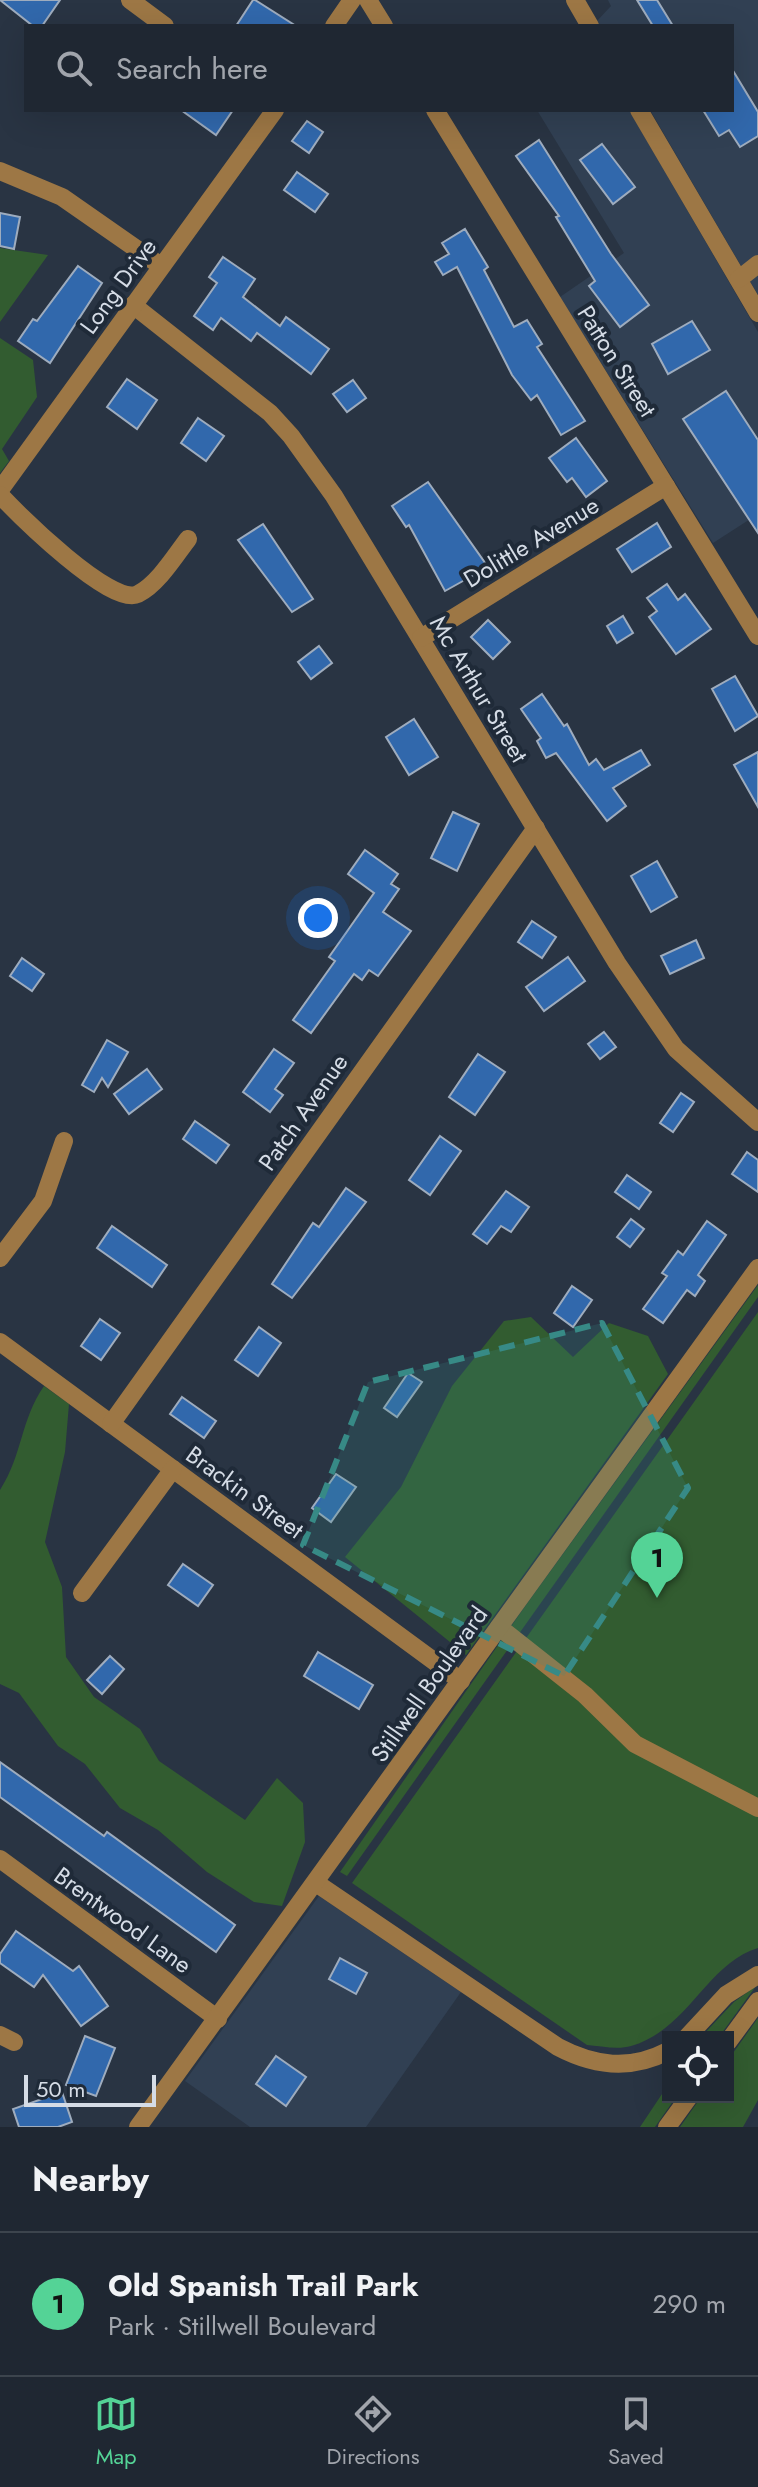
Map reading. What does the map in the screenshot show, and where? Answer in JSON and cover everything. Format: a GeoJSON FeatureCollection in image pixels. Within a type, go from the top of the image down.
{"type":"FeatureCollection","features":[{"type":"Feature","properties":{"kind":"street"},"geometry":{"type":"LineString","coordinates":[[130,0],[162,24]]}},
{"type":"Feature","properties":{"kind":"street"},"geometry":{"type":"LineString","coordinates":[[335,24],[352,0]]}},
{"type":"Feature","properties":{"kind":"street"},"geometry":{"type":"LineString","coordinates":[[368,0],[383,24]]}},
{"type":"Feature","properties":{"kind":"street"},"geometry":{"type":"LineString","coordinates":[[575,0],[589,24]]}},
{"type":"Feature","properties":{"kind":"street","name":"Long Drive"},"geometry":{"type":"LineString","coordinates":[[0,492],[274,112]]}},
{"type":"Feature","properties":{"kind":"street","name":"Patton Street"},"geometry":{"type":"LineString","coordinates":[[436,112],[758,636]]}},
{"type":"Feature","properties":{"kind":"street"},"geometry":{"type":"LineString","coordinates":[[640,112],[758,313]]}},
{"type":"Feature","properties":{"kind":"street"},"geometry":{"type":"LineString","coordinates":[[0,171],[62,197],[161,266]]}},
{"type":"Feature","properties":{"kind":"street"},"geometry":{"type":"LineString","coordinates":[[739,279],[758,264]]}},
{"type":"Feature","properties":{"kind":"street","name":"Mc Arthur Street"},"geometry":{"type":"LineString","coordinates":[[133,305],[256,400],[291,436],[334,496],[617,963],[676,1049],[758,1122]]}},
{"type":"Feature","properties":{"kind":"street","name":"Dolittle Avenue"},"geometry":{"type":"LineString","coordinates":[[421,638],[666,486]]}},
{"type":"Feature","properties":{"kind":"street"},"geometry":{"type":"LineString","coordinates":[[0,492],[24,522],[97,580],[126,596],[138,594],[158,576],[188,539]]}},
{"type":"Feature","properties":{"kind":"street","name":"Patch Avenue"},"geometry":{"type":"LineString","coordinates":[[111,1424],[536,828]]}},
{"type":"Feature","properties":{"kind":"street"},"geometry":{"type":"LineString","coordinates":[[0,1258],[43,1201],[64,1141]]}},
{"type":"Feature","properties":{"kind":"street","name":"Stillwell Boulevard"},"geometry":{"type":"LineString","coordinates":[[138,2127],[758,1268]]}},
{"type":"Feature","properties":{"kind":"street","name":"Brackin Street"},"geometry":{"type":"LineString","coordinates":[[0,1342],[461,1681]]}},
{"type":"Feature","properties":{"kind":"street"},"geometry":{"type":"LineString","coordinates":[[82,1593],[173,1469]]}},
{"type":"Feature","properties":{"kind":"street"},"geometry":{"type":"LineString","coordinates":[[499,1627],[585,1695],[635,1744],[758,1808]]}},
{"type":"Feature","properties":{"kind":"street","name":"Brentwood Lane"},"geometry":{"type":"LineString","coordinates":[[0,1859],[218,2019]]}},
{"type":"Feature","properties":{"kind":"street"},"geometry":{"type":"LineString","coordinates":[[316,1883],[558,2047],[582,2059],[621,2065],[652,2060],[662,2054]]}},
{"type":"Feature","properties":{"kind":"street"},"geometry":{"type":"LineString","coordinates":[[693,2031],[726,1995],[758,1975]]}},
{"type":"Feature","properties":{"kind":"street"},"geometry":{"type":"LineString","coordinates":[[734,2034],[758,2001]]}},
{"type":"Feature","properties":{"kind":"street"},"geometry":{"type":"LineString","coordinates":[[667,2127],[685,2103]]}},
{"type":"Feature","properties":{"kind":"highlighted area"},"geometry":{"type":"Polygon","coordinates":[[[602,1323],[688,1488],[564,1676],[303,1545],[368,1382],[602,1323]]]}},
{"type":"Feature","properties":{"kind":"shaded area"},"geometry":{"type":"Polygon","coordinates":[[[608,0],[758,0],[758,295],[651,112],[734,112],[734,24],[599,24],[597,21],[611,6],[608,0]]]}},
{"type":"Feature","properties":{"kind":"shaded area"},"geometry":{"type":"Polygon","coordinates":[[[538,112],[630,112],[758,332],[758,514],[713,543],[560,297],[624,253],[538,112]]]}},
{"type":"Feature","properties":{"kind":"shaded area"},"geometry":{"type":"Polygon","coordinates":[[[319,1896],[461,1992],[366,2127],[250,2127],[185,2081],[319,1896]]]}},
{"type":"Feature","properties":{"kind":"green space"},"geometry":{"type":"Polygon","coordinates":[[[0,248],[48,255],[0,322],[0,248]]]}},
{"type":"Feature","properties":{"kind":"green space"},"geometry":{"type":"Polygon","coordinates":[[[0,338],[33,360],[37,397],[2,449],[9,461],[0,473],[0,338]]]}},
{"type":"Feature","properties":{"kind":"green space"},"geometry":{"type":"Polygon","coordinates":[[[758,1285],[758,1297],[347,1876],[340,1872],[526,1605],[758,1285]]]}},
{"type":"Feature","properties":{"kind":"green space"},"geometry":{"type":"Polygon","coordinates":[[[758,1312],[758,1948],[725,1967],[683,2012],[651,2038],[626,2047],[587,2045],[352,1883],[758,1312]]]}},
{"type":"Feature","properties":{"kind":"green space"},"geometry":{"type":"Polygon","coordinates":[[[531,1317],[573,1357],[609,1323],[648,1336],[668,1374],[466,1655],[345,1557],[401,1487],[452,1386],[504,1321],[531,1317]]]}},
{"type":"Feature","properties":{"kind":"green space"},"geometry":{"type":"Polygon","coordinates":[[[44,1386],[69,1404],[65,1452],[45,1542],[62,1587],[66,1657],[94,1697],[140,1729],[159,1761],[245,1820],[277,1778],[303,1803],[305,1842],[282,1906],[254,1902],[207,1872],[158,1830],[120,1808],[85,1764],[58,1746],[19,1693],[0,1684],[0,1490],[8,1477],[30,1412],[44,1386]]]}},
{"type":"Feature","properties":{"kind":"green space"},"geometry":{"type":"Polygon","coordinates":[[[756,1986],[723,2031],[707,2031],[734,2002],[756,1986]]]}},
{"type":"Feature","properties":{"kind":"green space"},"geometry":{"type":"Polygon","coordinates":[[[758,2018],[758,2100],[743,2127],[680,2127],[697,2103],[734,2103],[734,2052],[758,2018]]]}},
{"type":"Feature","properties":{"kind":"green space"},"geometry":{"type":"Polygon","coordinates":[[[662,2094],[662,2103],[672,2103],[655,2127],[640,2127],[662,2094]]]}},
{"type":"Feature","properties":{"kind":"building"},"geometry":{"type":"Polygon","coordinates":[[[0,0],[60,0],[43,24],[30,24],[0,0]]]}},
{"type":"Feature","properties":{"kind":"building"},"geometry":{"type":"Polygon","coordinates":[[[255,0],[293,24],[237,24],[255,0]]]}},
{"type":"Feature","properties":{"kind":"building"},"geometry":{"type":"Polygon","coordinates":[[[637,0],[657,0],[672,24],[652,24],[637,0]]]}},
{"type":"Feature","properties":{"kind":"building"},"geometry":{"type":"Polygon","coordinates":[[[734,72],[758,112],[758,136],[740,147],[729,130],[719,136],[704,112],[734,112],[734,72]]]}},
{"type":"Feature","properties":{"kind":"building"},"geometry":{"type":"Polygon","coordinates":[[[184,112],[232,112],[216,135],[184,112]]]}},
{"type":"Feature","properties":{"kind":"building"},"geometry":{"type":"Polygon","coordinates":[[[307,121],[323,132],[309,153],[292,141],[307,121]]]}},
{"type":"Feature","properties":{"kind":"building"},"geometry":{"type":"Polygon","coordinates":[[[539,140],[611,254],[649,305],[620,327],[589,286],[595,281],[556,217],[559,216],[516,156],[539,140]]]}},
{"type":"Feature","properties":{"kind":"building"},"geometry":{"type":"Polygon","coordinates":[[[602,144],[635,187],[613,204],[580,160],[602,144]]]}},
{"type":"Feature","properties":{"kind":"building"},"geometry":{"type":"Polygon","coordinates":[[[297,172],[328,194],[315,212],[284,190],[297,172]]]}},
{"type":"Feature","properties":{"kind":"building"},"geometry":{"type":"Polygon","coordinates":[[[0,213],[20,217],[14,249],[0,246],[0,213]]]}},
{"type":"Feature","properties":{"kind":"building"},"geometry":{"type":"Polygon","coordinates":[[[465,229],[488,267],[484,270],[514,327],[527,320],[542,344],[537,347],[585,421],[561,435],[537,395],[531,400],[512,375],[457,267],[443,275],[435,262],[449,254],[442,243],[465,229]]]}},
{"type":"Feature","properties":{"kind":"building"},"geometry":{"type":"Polygon","coordinates":[[[223,257],[255,279],[243,297],[280,326],[286,317],[329,349],[311,374],[257,333],[251,341],[221,318],[213,330],[194,316],[217,283],[209,277],[223,257]]]}},
{"type":"Feature","properties":{"kind":"building"},"geometry":{"type":"Polygon","coordinates":[[[78,266],[102,283],[50,363],[18,341],[78,266]]]}},
{"type":"Feature","properties":{"kind":"building"},"geometry":{"type":"Polygon","coordinates":[[[692,321],[710,350],[668,374],[652,344],[692,321]]]}},
{"type":"Feature","properties":{"kind":"building"},"geometry":{"type":"Polygon","coordinates":[[[127,379],[157,400],[137,429],[107,407],[127,379]]]}},
{"type":"Feature","properties":{"kind":"building"},"geometry":{"type":"Polygon","coordinates":[[[353,380],[366,398],[347,412],[333,394],[353,380]]]}},
{"type":"Feature","properties":{"kind":"building"},"geometry":{"type":"Polygon","coordinates":[[[726,391],[758,440],[758,533],[683,419],[726,391]]]}},
{"type":"Feature","properties":{"kind":"building"},"geometry":{"type":"Polygon","coordinates":[[[198,418],[224,436],[206,461],[181,443],[198,418]]]}},
{"type":"Feature","properties":{"kind":"building"},"geometry":{"type":"Polygon","coordinates":[[[576,438],[607,481],[586,497],[572,478],[567,482],[549,458],[576,438]]]}},
{"type":"Feature","properties":{"kind":"building"},"geometry":{"type":"Polygon","coordinates":[[[428,482],[488,567],[445,591],[409,525],[406,527],[392,506],[428,482]]]}},
{"type":"Feature","properties":{"kind":"building"},"geometry":{"type":"Polygon","coordinates":[[[657,523],[671,547],[632,572],[617,549],[657,523]]]}},
{"type":"Feature","properties":{"kind":"building"},"geometry":{"type":"Polygon","coordinates":[[[263,524],[313,599],[292,612],[238,540],[263,524]]]}},
{"type":"Feature","properties":{"kind":"building"},"geometry":{"type":"Polygon","coordinates":[[[667,584],[678,600],[685,594],[711,629],[676,654],[649,617],[657,611],[647,598],[667,584]]]}},
{"type":"Feature","properties":{"kind":"building"},"geometry":{"type":"Polygon","coordinates":[[[623,616],[633,633],[617,643],[607,626],[623,616]]]}},
{"type":"Feature","properties":{"kind":"building"},"geometry":{"type":"Polygon","coordinates":[[[488,620],[510,642],[493,659],[471,637],[488,620]]]}},
{"type":"Feature","properties":{"kind":"building"},"geometry":{"type":"Polygon","coordinates":[[[319,646],[332,663],[311,679],[298,662],[319,646]]]}},
{"type":"Feature","properties":{"kind":"building"},"geometry":{"type":"Polygon","coordinates":[[[735,676],[758,716],[735,731],[712,689],[735,676]]]}},
{"type":"Feature","properties":{"kind":"building"},"geometry":{"type":"Polygon","coordinates":[[[542,694],[564,726],[567,724],[589,765],[596,759],[604,770],[641,750],[650,765],[613,788],[626,806],[607,821],[556,753],[546,758],[537,741],[541,738],[521,709],[542,694]]]}},
{"type":"Feature","properties":{"kind":"building"},"geometry":{"type":"Polygon","coordinates":[[[414,719],[438,757],[409,775],[386,737],[414,719]]]}},
{"type":"Feature","properties":{"kind":"building"},"geometry":{"type":"Polygon","coordinates":[[[758,752],[758,807],[734,765],[758,752]]]}},
{"type":"Feature","properties":{"kind":"building"},"geometry":{"type":"Polygon","coordinates":[[[453,812],[479,824],[457,871],[431,858],[453,812]]]}},
{"type":"Feature","properties":{"kind":"building"},"geometry":{"type":"Polygon","coordinates":[[[365,850],[398,874],[391,884],[399,889],[383,912],[411,931],[378,976],[369,970],[362,980],[354,974],[311,1033],[293,1020],[335,961],[329,957],[374,893],[348,874],[365,850]]]}},
{"type":"Feature","properties":{"kind":"building"},"geometry":{"type":"Polygon","coordinates":[[[657,861],[677,897],[651,912],[631,876],[657,861]]]}},
{"type":"Feature","properties":{"kind":"building"},"geometry":{"type":"Polygon","coordinates":[[[532,921],[556,937],[542,958],[518,942],[532,921]]]}},
{"type":"Feature","properties":{"kind":"building"},"geometry":{"type":"Polygon","coordinates":[[[696,940],[704,958],[670,974],[661,956],[696,940]]]}},
{"type":"Feature","properties":{"kind":"building"},"geometry":{"type":"Polygon","coordinates":[[[568,957],[585,981],[544,1011],[526,987],[568,957]]]}},
{"type":"Feature","properties":{"kind":"building"},"geometry":{"type":"Polygon","coordinates":[[[22,958],[44,974],[32,991],[10,976],[22,958]]]}},
{"type":"Feature","properties":{"kind":"building"},"geometry":{"type":"Polygon","coordinates":[[[604,1032],[616,1047],[600,1059],[588,1044],[604,1032]]]}},
{"type":"Feature","properties":{"kind":"building"},"geometry":{"type":"Polygon","coordinates":[[[107,1040],[128,1052],[108,1087],[102,1078],[94,1092],[82,1085],[107,1040]]]}},
{"type":"Feature","properties":{"kind":"building"},"geometry":{"type":"Polygon","coordinates":[[[274,1049],[294,1063],[275,1089],[283,1095],[270,1112],[243,1092],[274,1049]]]}},
{"type":"Feature","properties":{"kind":"building"},"geometry":{"type":"Polygon","coordinates":[[[478,1054],[505,1072],[475,1115],[449,1097],[478,1054]]]}},
{"type":"Feature","properties":{"kind":"building"},"geometry":{"type":"Polygon","coordinates":[[[147,1069],[162,1089],[129,1114],[114,1094],[147,1069]]]}},
{"type":"Feature","properties":{"kind":"building"},"geometry":{"type":"Polygon","coordinates":[[[681,1093],[694,1102],[673,1132],[660,1123],[681,1093]]]}},
{"type":"Feature","properties":{"kind":"building"},"geometry":{"type":"Polygon","coordinates":[[[195,1121],[229,1145],[216,1163],[183,1139],[195,1121]]]}},
{"type":"Feature","properties":{"kind":"building"},"geometry":{"type":"Polygon","coordinates":[[[440,1136],[461,1151],[430,1195],[409,1180],[440,1136]]]}},
{"type":"Feature","properties":{"kind":"building"},"geometry":{"type":"Polygon","coordinates":[[[747,1152],[758,1160],[758,1192],[732,1174],[747,1152]]]}},
{"type":"Feature","properties":{"kind":"building"},"geometry":{"type":"Polygon","coordinates":[[[627,1175],[651,1192],[639,1209],[615,1192],[627,1175]]]}},
{"type":"Feature","properties":{"kind":"building"},"geometry":{"type":"Polygon","coordinates":[[[346,1188],[366,1202],[292,1298],[272,1284],[313,1223],[319,1227],[346,1188]]]}},
{"type":"Feature","properties":{"kind":"building"},"geometry":{"type":"Polygon","coordinates":[[[506,1191],[529,1207],[511,1232],[501,1226],[487,1244],[473,1234],[506,1191]]]}},
{"type":"Feature","properties":{"kind":"building"},"geometry":{"type":"Polygon","coordinates":[[[631,1219],[644,1229],[630,1247],[617,1237],[631,1219]]]}},
{"type":"Feature","properties":{"kind":"building"},"geometry":{"type":"Polygon","coordinates":[[[707,1221],[726,1235],[698,1275],[705,1281],[695,1296],[687,1290],[663,1323],[643,1309],[667,1276],[662,1273],[678,1251],[683,1255],[707,1221]]]}},
{"type":"Feature","properties":{"kind":"building"},"geometry":{"type":"Polygon","coordinates":[[[112,1226],[167,1265],[152,1287],[97,1248],[112,1226]]]}},
{"type":"Feature","properties":{"kind":"building"},"geometry":{"type":"Polygon","coordinates":[[[572,1286],[592,1300],[573,1327],[554,1313],[572,1286]]]}},
{"type":"Feature","properties":{"kind":"building"},"geometry":{"type":"Polygon","coordinates":[[[100,1319],[120,1333],[101,1360],[81,1346],[100,1319]]]}},
{"type":"Feature","properties":{"kind":"building"},"geometry":{"type":"Polygon","coordinates":[[[259,1327],[281,1343],[258,1376],[235,1360],[259,1327]]]}},
{"type":"Feature","properties":{"kind":"building"},"geometry":{"type":"Polygon","coordinates":[[[408,1373],[422,1382],[397,1417],[384,1408],[408,1373]]]}},
{"type":"Feature","properties":{"kind":"building"},"geometry":{"type":"Polygon","coordinates":[[[182,1397],[216,1421],[204,1438],[170,1414],[182,1397]]]}},
{"type":"Feature","properties":{"kind":"building"},"geometry":{"type":"Polygon","coordinates":[[[336,1474],[356,1487],[331,1522],[312,1508],[336,1474]]]}},
{"type":"Feature","properties":{"kind":"building"},"geometry":{"type":"Polygon","coordinates":[[[183,1564],[213,1585],[198,1606],[168,1585],[183,1564]]]}},
{"type":"Feature","properties":{"kind":"building"},"geometry":{"type":"Polygon","coordinates":[[[318,1652],[373,1685],[359,1709],[304,1676],[318,1652]]]}},
{"type":"Feature","properties":{"kind":"building"},"geometry":{"type":"Polygon","coordinates":[[[110,1656],[124,1669],[102,1694],[87,1680],[110,1656]]]}},
{"type":"Feature","properties":{"kind":"building"},"geometry":{"type":"Polygon","coordinates":[[[0,1762],[104,1836],[107,1832],[235,1925],[216,1952],[0,1797],[0,1762]]]}},
{"type":"Feature","properties":{"kind":"building"},"geometry":{"type":"Polygon","coordinates":[[[16,1931],[73,1971],[79,1966],[108,2006],[81,2026],[43,1975],[34,1987],[0,1963],[0,1954],[16,1931]]]}},
{"type":"Feature","properties":{"kind":"building"},"geometry":{"type":"Polygon","coordinates":[[[340,1958],[367,1973],[356,1994],[329,1979],[340,1958]]]}},
{"type":"Feature","properties":{"kind":"building"},"geometry":{"type":"Polygon","coordinates":[[[85,2036],[115,2048],[96,2096],[66,2085],[85,2036]]]}},
{"type":"Feature","properties":{"kind":"building"},"geometry":{"type":"Polygon","coordinates":[[[276,2056],[306,2077],[286,2106],[256,2084],[276,2056]]]}},
{"type":"Feature","properties":{"kind":"building"},"geometry":{"type":"Polygon","coordinates":[[[62,2092],[72,2122],[58,2127],[19,2127],[13,2109],[62,2092]]]}},
{"type":"Feature","properties":{"kind":"place","name":"Old Spanish Trail Park"},"geometry":{"type":"Point","coordinates":[657,1598]}}]}
